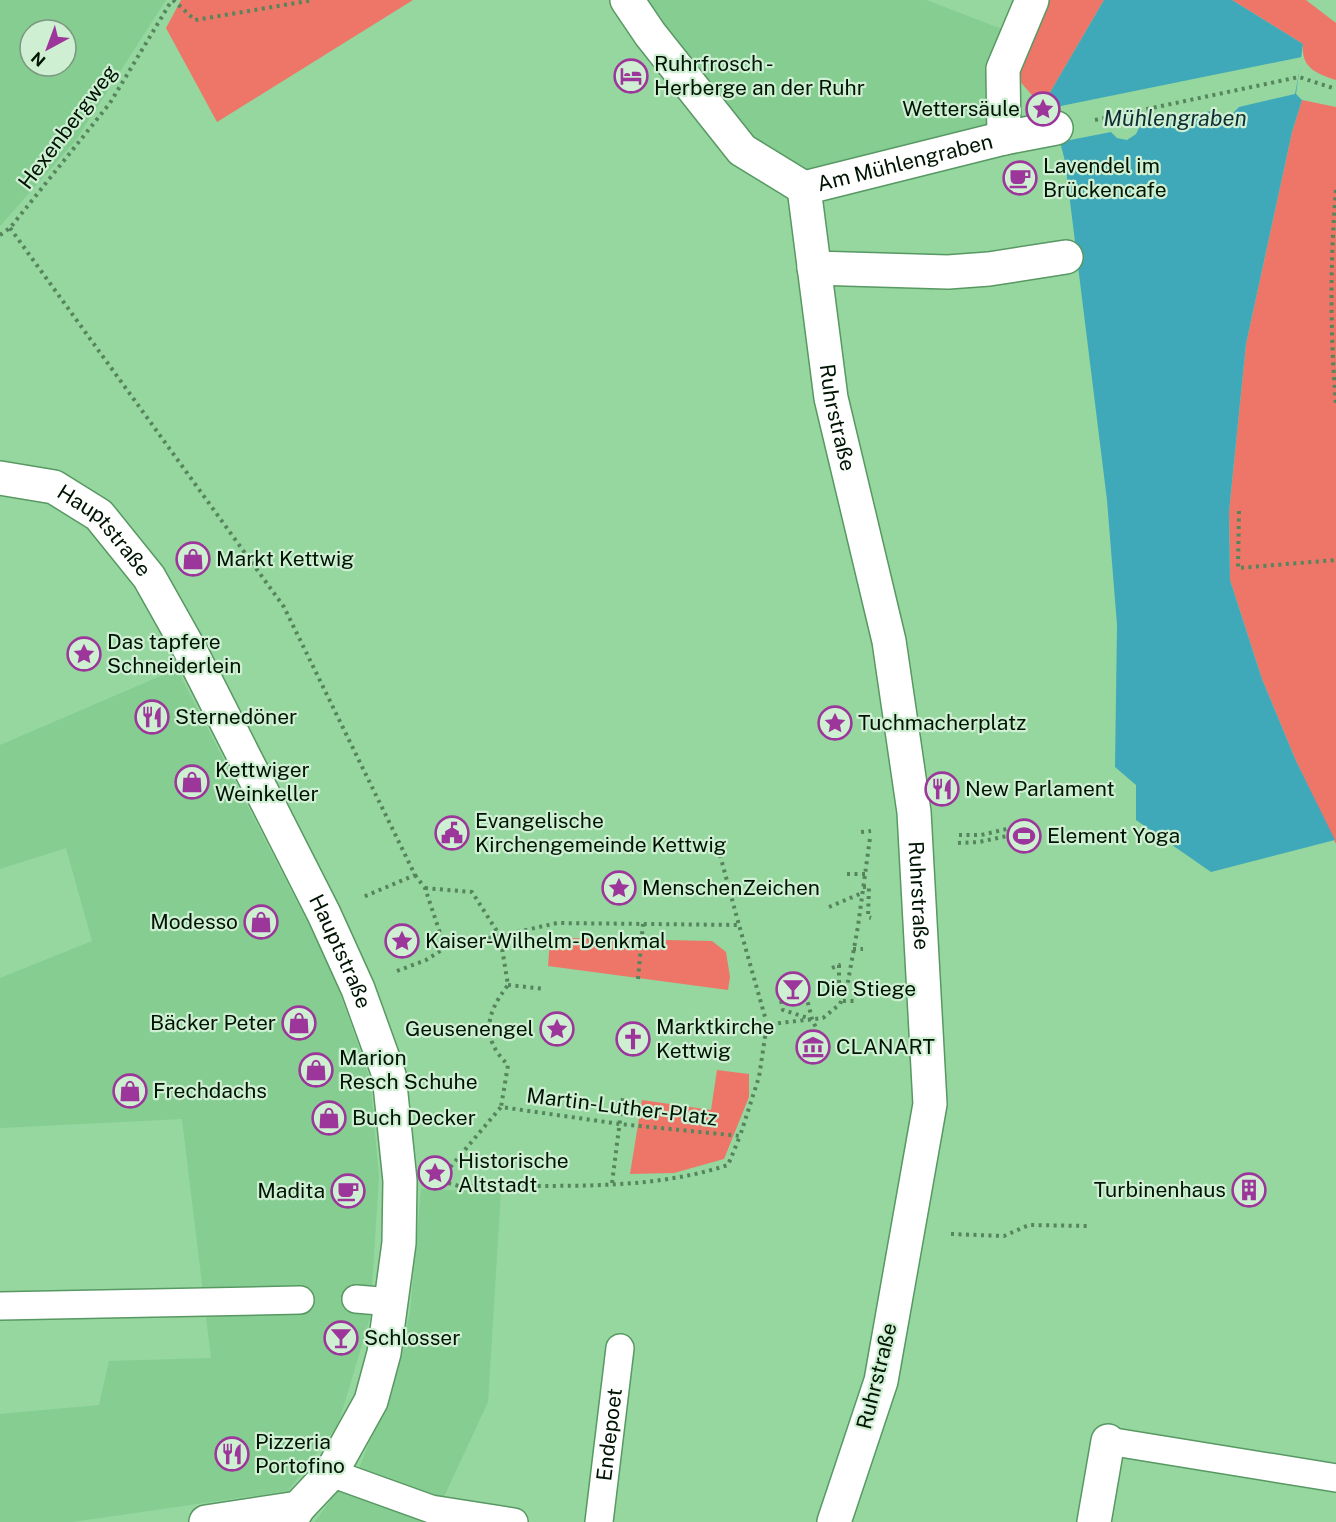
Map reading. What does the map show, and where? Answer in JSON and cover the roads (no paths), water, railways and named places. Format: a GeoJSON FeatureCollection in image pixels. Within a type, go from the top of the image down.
{"type":"FeatureCollection","features":[{"type":"Feature","properties":{"kind":"street"},"geometry":{"type":"LineString","coordinates":[[627,0],[650,34],[742,150],[804,188]]}},
{"type":"Feature","properties":{"kind":"street","name":"Am Mühlengraben"},"geometry":{"type":"LineString","coordinates":[[1004,138],[1003,69],[1032,0]]}},
{"type":"Feature","properties":{"kind":"street","name":"Am Mühlengraben"},"geometry":{"type":"LineString","coordinates":[[804,188],[1004,138],[1056,128]]}},
{"type":"Feature","properties":{"kind":"street","name":"Ruhrstraße"},"geometry":{"type":"LineString","coordinates":[[804,188],[831,398],[889,641],[914,812],[930,1104],[881,1381],[834,1522]]}},
{"type":"Feature","properties":{"kind":"street"},"geometry":{"type":"LineString","coordinates":[[814,268],[948,272],[988,269],[1066,257]]}},
{"type":"Feature","properties":{"kind":"street","name":"Hauptstraße"},"geometry":{"type":"LineString","coordinates":[[0,478],[54,487],[99,514],[149,577],[190,650],[324,914],[358,989],[389,1075],[400,1181],[399,1243],[384,1353],[371,1401],[331,1473],[294,1515]]}},
{"type":"Feature","properties":{"kind":"street"},"geometry":{"type":"LineString","coordinates":[[1094,1522],[1108,1441]]}},
{"type":"Feature","properties":{"kind":"street"},"geometry":{"type":"LineString","coordinates":[[206,1522],[294,1515]]}},
{"type":"Feature","properties":{"kind":"lane"},"geometry":{"type":"LineString","coordinates":[[356,1299],[392,1302]]}},
{"type":"Feature","properties":{"kind":"lane"},"geometry":{"type":"LineString","coordinates":[[0,1306],[300,1300]]}},
{"type":"Feature","properties":{"kind":"lane","name":"Endepoet"},"geometry":{"type":"LineString","coordinates":[[599,1522],[620,1348]]}},
{"type":"Feature","properties":{"kind":"lane"},"geometry":{"type":"LineString","coordinates":[[1108,1441],[1336,1478]]}},
{"type":"Feature","properties":{"kind":"lane"},"geometry":{"type":"LineString","coordinates":[[331,1473],[431,1509],[514,1522]]}},
{"type":"Feature","properties":{"kind":"water","name":"Mühlengraben"},"geometry":{"type":"Polygon","coordinates":[[[1104,0],[1232,0],[1303,44],[1296,94],[1302,100],[1292,132],[1246,344],[1229,512],[1230,580],[1262,679],[1296,761],[1335,840],[1211,872],[1136,820],[1136,785],[1115,767],[1117,625],[1107,500],[1065,161],[1048,96],[1104,0]]]}},
{"type":"Feature","properties":{"kind":"place","name":"Ruhrfrosch - Herberge an der Ruhr"},"geometry":{"type":"Point","coordinates":[631,76]}},
{"type":"Feature","properties":{"kind":"place","name":"Wettersäule"},"geometry":{"type":"Point","coordinates":[1043,109]}},
{"type":"Feature","properties":{"kind":"place","name":"Lavendel im Brückencafe"},"geometry":{"type":"Point","coordinates":[1020,178]}},
{"type":"Feature","properties":{"kind":"place","name":"Markt Kettwig"},"geometry":{"type":"Point","coordinates":[193,559]}},
{"type":"Feature","properties":{"kind":"place","name":"Das tapfere Schneiderlein"},"geometry":{"type":"Point","coordinates":[84,654]}},
{"type":"Feature","properties":{"kind":"place","name":"Sternedöner"},"geometry":{"type":"Point","coordinates":[152,717]}},
{"type":"Feature","properties":{"kind":"place","name":"Tuchmacherplatz"},"geometry":{"type":"Point","coordinates":[835,723]}},
{"type":"Feature","properties":{"kind":"place","name":"Kettwiger Weinkeller"},"geometry":{"type":"Point","coordinates":[192,782]}},
{"type":"Feature","properties":{"kind":"place","name":"New Parlament"},"geometry":{"type":"Point","coordinates":[942,789]}},
{"type":"Feature","properties":{"kind":"place","name":"Evangelische Kirchengemeinde Kettwig"},"geometry":{"type":"Point","coordinates":[452,833]}},
{"type":"Feature","properties":{"kind":"place","name":"Element Yoga"},"geometry":{"type":"Point","coordinates":[1024,836]}},
{"type":"Feature","properties":{"kind":"place","name":"MenschenZeichen"},"geometry":{"type":"Point","coordinates":[619,888]}},
{"type":"Feature","properties":{"kind":"place","name":"Modesso"},"geometry":{"type":"Point","coordinates":[261,922]}},
{"type":"Feature","properties":{"kind":"place","name":"Kaiser-Wilhelm-Denkmal"},"geometry":{"type":"Point","coordinates":[402,941]}},
{"type":"Feature","properties":{"kind":"place","name":"Die Stiege"},"geometry":{"type":"Point","coordinates":[793,989]}},
{"type":"Feature","properties":{"kind":"place","name":"Bäcker Peter"},"geometry":{"type":"Point","coordinates":[299,1023]}},
{"type":"Feature","properties":{"kind":"place","name":"Geusenengel"},"geometry":{"type":"Point","coordinates":[557,1029]}},
{"type":"Feature","properties":{"kind":"place","name":"Marktkirche Kettwig"},"geometry":{"type":"Point","coordinates":[633,1039]}},
{"type":"Feature","properties":{"kind":"place","name":"CLANART"},"geometry":{"type":"Point","coordinates":[813,1047]}},
{"type":"Feature","properties":{"kind":"place","name":"Marion Resch Schuhe"},"geometry":{"type":"Point","coordinates":[316,1070]}},
{"type":"Feature","properties":{"kind":"place","name":"Frechdachs"},"geometry":{"type":"Point","coordinates":[130,1091]}},
{"type":"Feature","properties":{"kind":"place","name":"Buch Decker"},"geometry":{"type":"Point","coordinates":[329,1118]}},
{"type":"Feature","properties":{"kind":"place","name":"Historische Altstadt"},"geometry":{"type":"Point","coordinates":[435,1173]}},
{"type":"Feature","properties":{"kind":"place","name":"Turbinenhaus"},"geometry":{"type":"Point","coordinates":[1249,1190]}},
{"type":"Feature","properties":{"kind":"place","name":"Madita"},"geometry":{"type":"Point","coordinates":[348,1191]}},
{"type":"Feature","properties":{"kind":"place","name":"Schlosser"},"geometry":{"type":"Point","coordinates":[341,1338]}},
{"type":"Feature","properties":{"kind":"place","name":"Pizzeria Portofino"},"geometry":{"type":"Point","coordinates":[232,1454]}}]}
